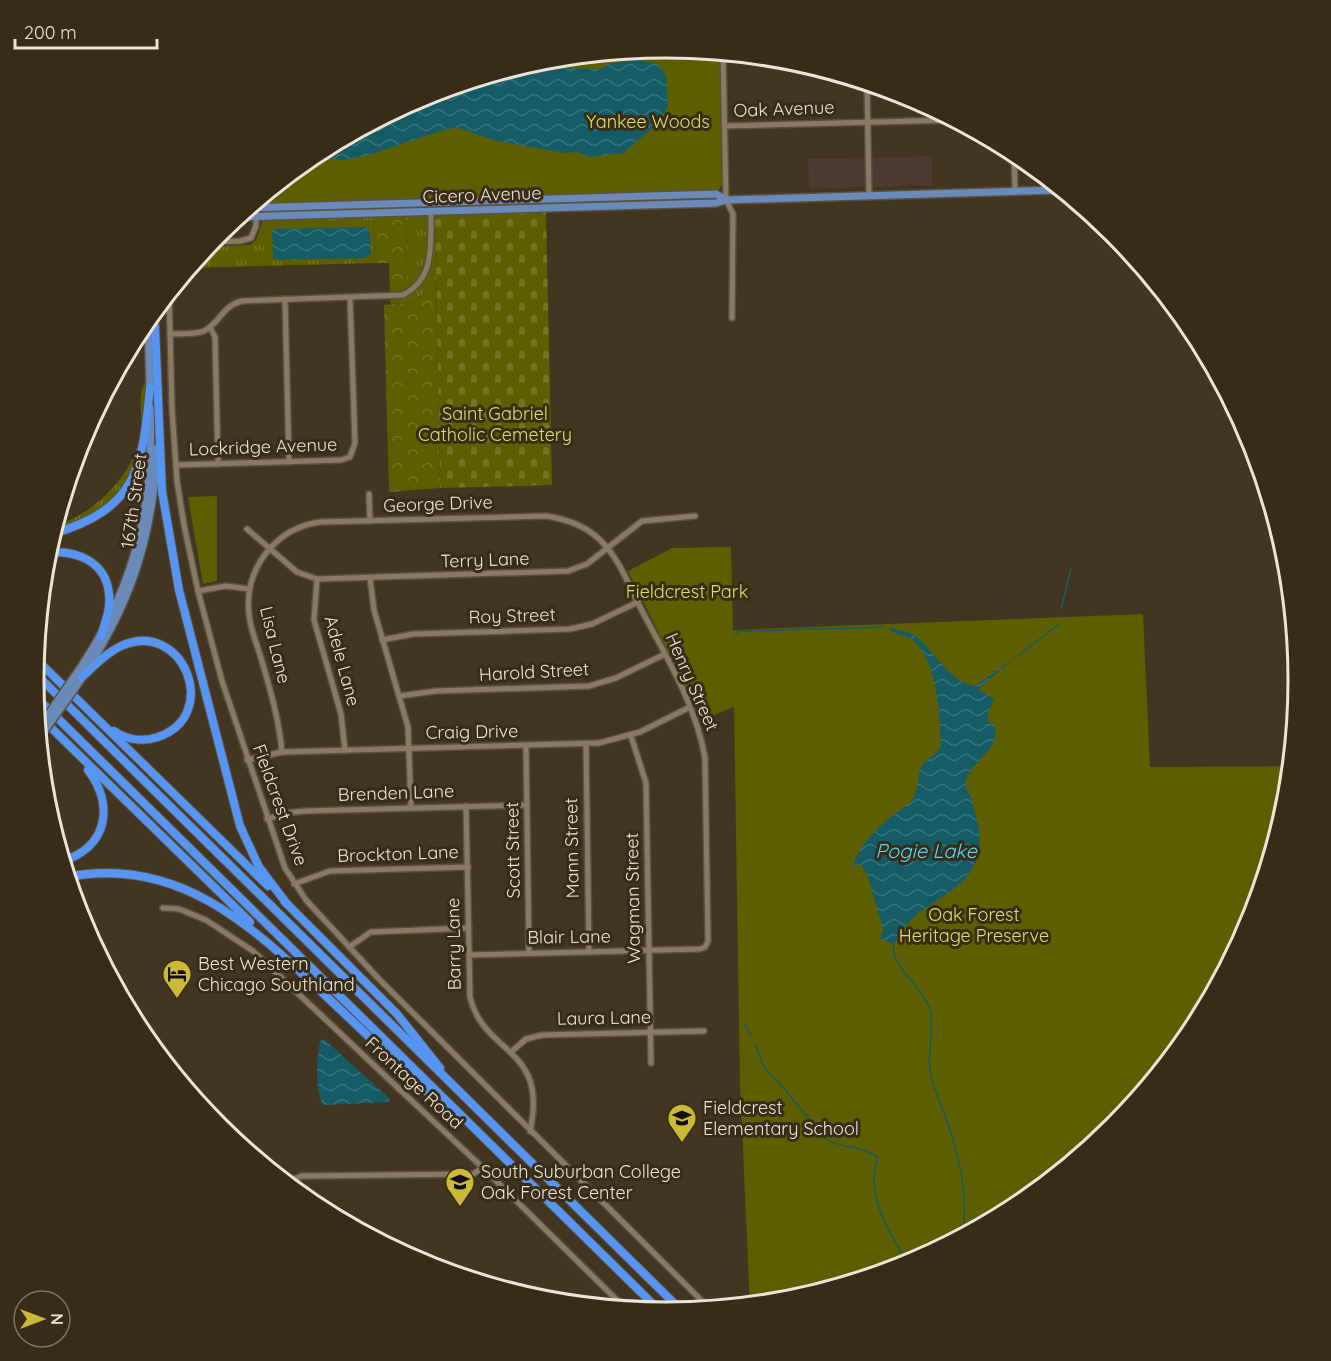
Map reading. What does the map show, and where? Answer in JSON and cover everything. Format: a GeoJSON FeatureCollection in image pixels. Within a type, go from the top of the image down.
{"type":"FeatureCollection","features":[{"type":"Feature","properties":{"kind":"highway"},"geometry":{"type":"LineString","coordinates":[[155,326],[162,491],[176,579],[240,826],[259,867],[287,904]]}},
{"type":"Feature","properties":{"kind":"highway"},"geometry":{"type":"LineString","coordinates":[[62,530],[90,520],[108,508],[130,483],[144,447],[150,388]]}},
{"type":"Feature","properties":{"kind":"highway"},"geometry":{"type":"LineString","coordinates":[[56,553],[75,554],[87,558],[99,569],[110,595],[109,610],[101,636]]}},
{"type":"Feature","properties":{"kind":"highway"},"geometry":{"type":"LineString","coordinates":[[82,677],[111,651],[124,644],[142,641],[169,649],[180,660],[189,677],[191,697],[185,715],[175,728],[160,736],[145,740],[127,738],[93,715]]}},
{"type":"Feature","properties":{"kind":"highway"},"geometry":{"type":"LineString","coordinates":[[44,665],[397,1014],[451,1084]]}},
{"type":"Feature","properties":{"kind":"highway"},"geometry":{"type":"LineString","coordinates":[[44,682],[673,1302]]}},
{"type":"Feature","properties":{"kind":"highway"},"geometry":{"type":"LineString","coordinates":[[45,705],[650,1302]]}},
{"type":"Feature","properties":{"kind":"highway"},"geometry":{"type":"LineString","coordinates":[[45,722],[283,956],[440,1104],[472,1126]]}},
{"type":"Feature","properties":{"kind":"highway"},"geometry":{"type":"LineString","coordinates":[[70,858],[90,849],[98,836],[104,814],[99,790],[77,754]]}},
{"type":"Feature","properties":{"kind":"highway"},"geometry":{"type":"LineString","coordinates":[[76,877],[119,875],[174,886],[208,899],[235,916],[283,956]]}},
{"type":"Feature","properties":{"kind":"main road","name":"Cicero Avenue"},"geometry":{"type":"LineString","coordinates":[[251,217],[716,204],[726,200],[1048,190]]}},
{"type":"Feature","properties":{"kind":"main road","name":"Cicero Avenue"},"geometry":{"type":"LineString","coordinates":[[261,208],[716,194],[726,200]]}},
{"type":"Feature","properties":{"kind":"main road","name":"167th Street"},"geometry":{"type":"LineString","coordinates":[[72,686],[82,677],[107,639],[128,597],[148,532],[156,480],[158,431],[155,326]]}},
{"type":"Feature","properties":{"kind":"main road","name":"167th Street"},"geometry":{"type":"LineString","coordinates":[[45,721],[72,686],[101,636],[122,594],[142,530],[149,479],[148,334]]}},
{"type":"Feature","properties":{"kind":"street"},"geometry":{"type":"LineString","coordinates":[[723,62],[726,200],[733,214],[732,318]]}},
{"type":"Feature","properties":{"kind":"street"},"geometry":{"type":"LineString","coordinates":[[867,93],[869,196]]}},
{"type":"Feature","properties":{"kind":"street","name":"Oak Avenue"},"geometry":{"type":"LineString","coordinates":[[725,126],[935,120]]}},
{"type":"Feature","properties":{"kind":"street"},"geometry":{"type":"LineString","coordinates":[[1014,165],[1015,191]]}},
{"type":"Feature","properties":{"kind":"street"},"geometry":{"type":"LineString","coordinates":[[170,334],[201,332],[210,327],[235,303],[285,299],[398,297],[410,291],[426,274],[429,264],[430,212]]}},
{"type":"Feature","properties":{"kind":"street"},"geometry":{"type":"LineString","coordinates":[[226,241],[251,238],[255,232],[255,213]]}},
{"type":"Feature","properties":{"kind":"street","name":"Lockridge Avenue"},"geometry":{"type":"LineString","coordinates":[[176,465],[341,460],[350,457],[355,443],[350,298]]}},
{"type":"Feature","properties":{"kind":"street"},"geometry":{"type":"LineString","coordinates":[[285,299],[289,462]]}},
{"type":"Feature","properties":{"kind":"street","name":"Fieldcrest Drive"},"geometry":{"type":"LineString","coordinates":[[170,305],[176,465],[182,516],[198,591],[247,760],[282,860],[294,884],[349,947],[702,1301]]}},
{"type":"Feature","properties":{"kind":"street"},"geometry":{"type":"LineString","coordinates":[[210,327],[215,337],[218,464]]}},
{"type":"Feature","properties":{"kind":"street"},"geometry":{"type":"LineString","coordinates":[[369,494],[370,521]]}},
{"type":"Feature","properties":{"kind":"street","name":"George Drive"},"geometry":{"type":"LineString","coordinates":[[269,549],[286,535],[313,523],[546,516],[585,528],[606,547]]}},
{"type":"Feature","properties":{"kind":"street","name":"Terry Lane"},"geometry":{"type":"LineString","coordinates":[[247,528],[297,572],[317,579],[370,578],[568,571],[587,564],[642,521],[695,516]]}},
{"type":"Feature","properties":{"kind":"street","name":"Henry Street"},"geometry":{"type":"LineString","coordinates":[[606,547],[665,654],[701,734],[705,758],[708,941],[705,947]]}},
{"type":"Feature","properties":{"kind":"street","name":"Lisa Lane"},"geometry":{"type":"LineString","coordinates":[[269,549],[256,569],[249,589],[249,616],[277,711],[282,752]]}},
{"type":"Feature","properties":{"kind":"street"},"geometry":{"type":"LineString","coordinates":[[370,578],[372,604],[408,727],[411,808]]}},
{"type":"Feature","properties":{"kind":"street","name":"Adele Lane"},"geometry":{"type":"LineString","coordinates":[[317,579],[314,620],[341,714],[345,750]]}},
{"type":"Feature","properties":{"kind":"street"},"geometry":{"type":"LineString","coordinates":[[198,591],[226,586],[249,589]]}},
{"type":"Feature","properties":{"kind":"street","name":"Roy Street"},"geometry":{"type":"LineString","coordinates":[[382,640],[413,634],[570,629],[592,624],[638,602]]}},
{"type":"Feature","properties":{"kind":"street","name":"Harold Street"},"geometry":{"type":"LineString","coordinates":[[399,696],[436,691],[589,686],[616,678],[665,654]]}},
{"type":"Feature","properties":{"kind":"street","name":"Craig Drive"},"geometry":{"type":"LineString","coordinates":[[247,760],[282,752],[586,744],[631,736],[690,707]]}},
{"type":"Feature","properties":{"kind":"street","name":"Wagman Street"},"geometry":{"type":"LineString","coordinates":[[631,736],[646,783],[651,1063]]}},
{"type":"Feature","properties":{"kind":"street","name":"Mann Street"},"geometry":{"type":"LineString","coordinates":[[586,744],[589,952]]}},
{"type":"Feature","properties":{"kind":"street","name":"Scott Street"},"geometry":{"type":"LineString","coordinates":[[526,746],[529,954]]}},
{"type":"Feature","properties":{"kind":"street","name":"Brenden Lane"},"geometry":{"type":"LineString","coordinates":[[267,819],[286,813],[305,811],[527,805]]}},
{"type":"Feature","properties":{"kind":"street","name":"Barry Lane"},"geometry":{"type":"LineString","coordinates":[[466,806],[470,997],[473,1011],[483,1025],[526,1069],[532,1086],[530,1131]]}},
{"type":"Feature","properties":{"kind":"street","name":"Brockton Lane"},"geometry":{"type":"LineString","coordinates":[[294,884],[330,871],[468,867]]}},
{"type":"Feature","properties":{"kind":"street","name":"Frontage Road"},"geometry":{"type":"LineString","coordinates":[[163,908],[179,909],[206,920],[253,951],[483,1168],[618,1300]]}},
{"type":"Feature","properties":{"kind":"street"},"geometry":{"type":"LineString","coordinates":[[349,947],[371,932],[469,928]]}},
{"type":"Feature","properties":{"kind":"street","name":"Blair Lane"},"geometry":{"type":"LineString","coordinates":[[469,955],[705,947]]}},
{"type":"Feature","properties":{"kind":"street","name":"Laura Lane"},"geometry":{"type":"LineString","coordinates":[[511,1052],[526,1039],[542,1035],[704,1031]]}},
{"type":"Feature","properties":{"kind":"street"},"geometry":{"type":"LineString","coordinates":[[294,1179],[302,1176],[474,1174],[483,1168]]}},
{"type":"Feature","properties":{"kind":"shaded area"},"geometry":{"type":"Polygon","coordinates":[[[932,156],[932,185],[873,187],[872,158],[932,156]]]}},
{"type":"Feature","properties":{"kind":"shaded area"},"geometry":{"type":"Polygon","coordinates":[[[867,158],[867,187],[809,189],[808,159],[867,158]]]}},
{"type":"Feature","properties":{"kind":"green space","name":"Yankee Woods"},"geometry":{"type":"Polygon","coordinates":[[[666,58],[720,61],[722,185],[717,192],[265,205],[320,163],[390,123],[427,106],[505,80],[544,70],[584,64],[666,58]]]}},
{"type":"Feature","properties":{"kind":"green space","name":"Saint Gabriel Catholic Cemetery"},"geometry":{"type":"Polygon","coordinates":[[[546,211],[552,485],[440,488],[435,215],[546,211]]]}},
{"type":"Feature","properties":{"kind":"green space"},"geometry":{"type":"Polygon","coordinates":[[[435,215],[436,282],[415,302],[391,304],[390,295],[407,282],[406,216],[435,215]]]}},
{"type":"Feature","properties":{"kind":"green space"},"geometry":{"type":"Polygon","coordinates":[[[406,216],[407,282],[400,290],[390,295],[389,263],[375,263],[373,217],[406,216]]]}},
{"type":"Feature","properties":{"kind":"green space"},"geometry":{"type":"Polygon","coordinates":[[[373,217],[375,263],[200,268],[221,246],[250,245],[256,240],[263,220],[373,217]]]}},
{"type":"Feature","properties":{"kind":"green space"},"geometry":{"type":"Polygon","coordinates":[[[436,282],[440,488],[389,492],[384,305],[415,302],[436,282]]]}},
{"type":"Feature","properties":{"kind":"green space"},"geometry":{"type":"Polygon","coordinates":[[[146,381],[144,431],[129,475],[116,494],[99,509],[78,522],[63,527],[65,522],[85,512],[111,490],[131,462],[141,431],[140,405],[146,381]]]}},
{"type":"Feature","properties":{"kind":"green space"},"geometry":{"type":"Polygon","coordinates":[[[217,496],[217,581],[203,584],[188,497],[217,496]]]}},
{"type":"Feature","properties":{"kind":"green space","name":"Oak Forest Heritage Preserve"},"geometry":{"type":"Polygon","coordinates":[[[731,547],[733,630],[1143,614],[1150,767],[1281,766],[1276,802],[1266,841],[1240,919],[1223,956],[1183,1026],[1133,1091],[1105,1120],[1076,1148],[1011,1198],[941,1238],[904,1255],[826,1281],[787,1291],[750,1297],[740,1084],[734,707],[702,720],[628,571],[672,548],[731,547]]]}},
{"type":"Feature","properties":{"kind":"water"},"geometry":{"type":"Polygon","coordinates":[[[638,60],[657,64],[666,75],[668,105],[661,121],[623,153],[591,157],[577,152],[565,153],[497,141],[459,128],[447,129],[369,155],[343,160],[328,158],[390,123],[466,92],[544,70],[558,68],[599,69],[613,63],[638,60]]]}},
{"type":"Feature","properties":{"kind":"water"},"geometry":{"type":"Polygon","coordinates":[[[365,227],[370,233],[371,253],[365,258],[278,260],[273,258],[272,232],[274,229],[365,227]]]}},
{"type":"Feature","properties":{"kind":"water","name":"Pogie Lake"},"geometry":{"type":"Polygon","coordinates":[[[891,628],[914,635],[949,672],[965,683],[975,686],[1019,655],[978,689],[994,699],[988,713],[988,722],[994,725],[996,733],[991,747],[970,772],[965,782],[979,831],[980,844],[976,862],[963,881],[913,918],[894,944],[880,939],[883,929],[867,874],[860,864],[853,866],[859,851],[869,838],[912,800],[917,788],[920,769],[941,745],[932,672],[919,647],[910,638],[888,630],[891,628]]]}},
{"type":"Feature","properties":{"kind":"water"},"geometry":{"type":"Polygon","coordinates":[[[324,1039],[389,1098],[390,1102],[323,1105],[318,1090],[317,1073],[320,1041],[324,1039]]]}},
{"type":"Feature","properties":{"kind":"waterway"},"geometry":{"type":"LineString","coordinates":[[1061,609],[1071,569]]}},
{"type":"Feature","properties":{"kind":"waterway"},"geometry":{"type":"LineString","coordinates":[[1019,655],[1058,625]]}},
{"type":"Feature","properties":{"kind":"waterway"},"geometry":{"type":"LineString","coordinates":[[734,635],[740,631],[883,627]]}},
{"type":"Feature","properties":{"kind":"waterway"},"geometry":{"type":"LineString","coordinates":[[894,944],[894,952],[901,968],[921,993],[930,1010],[932,1025],[930,1070],[959,1164],[964,1199],[964,1226]]}},
{"type":"Feature","properties":{"kind":"waterway"},"geometry":{"type":"LineString","coordinates":[[745,1024],[751,1035]]}},
{"type":"Feature","properties":{"kind":"waterway"},"geometry":{"type":"LineString","coordinates":[[755,1043],[762,1064],[826,1139],[839,1145],[866,1151],[878,1158],[874,1186],[877,1200],[887,1227],[903,1255]]}},
{"type":"Feature","properties":{"kind":"place","name":"Best Western Chicago Southland"},"geometry":{"type":"Point","coordinates":[177,1000]}},
{"type":"Feature","properties":{"kind":"place","name":"Fieldcrest Elementary School"},"geometry":{"type":"Point","coordinates":[682,1144]}},
{"type":"Feature","properties":{"kind":"place","name":"South Suburban College Oak Forest Center"},"geometry":{"type":"Point","coordinates":[460,1208]}},
{"type":"Feature","properties":{"kind":"park label","name":"Fieldcrest Park"},"geometry":{"type":"Point","coordinates":[687,592]}}]}
